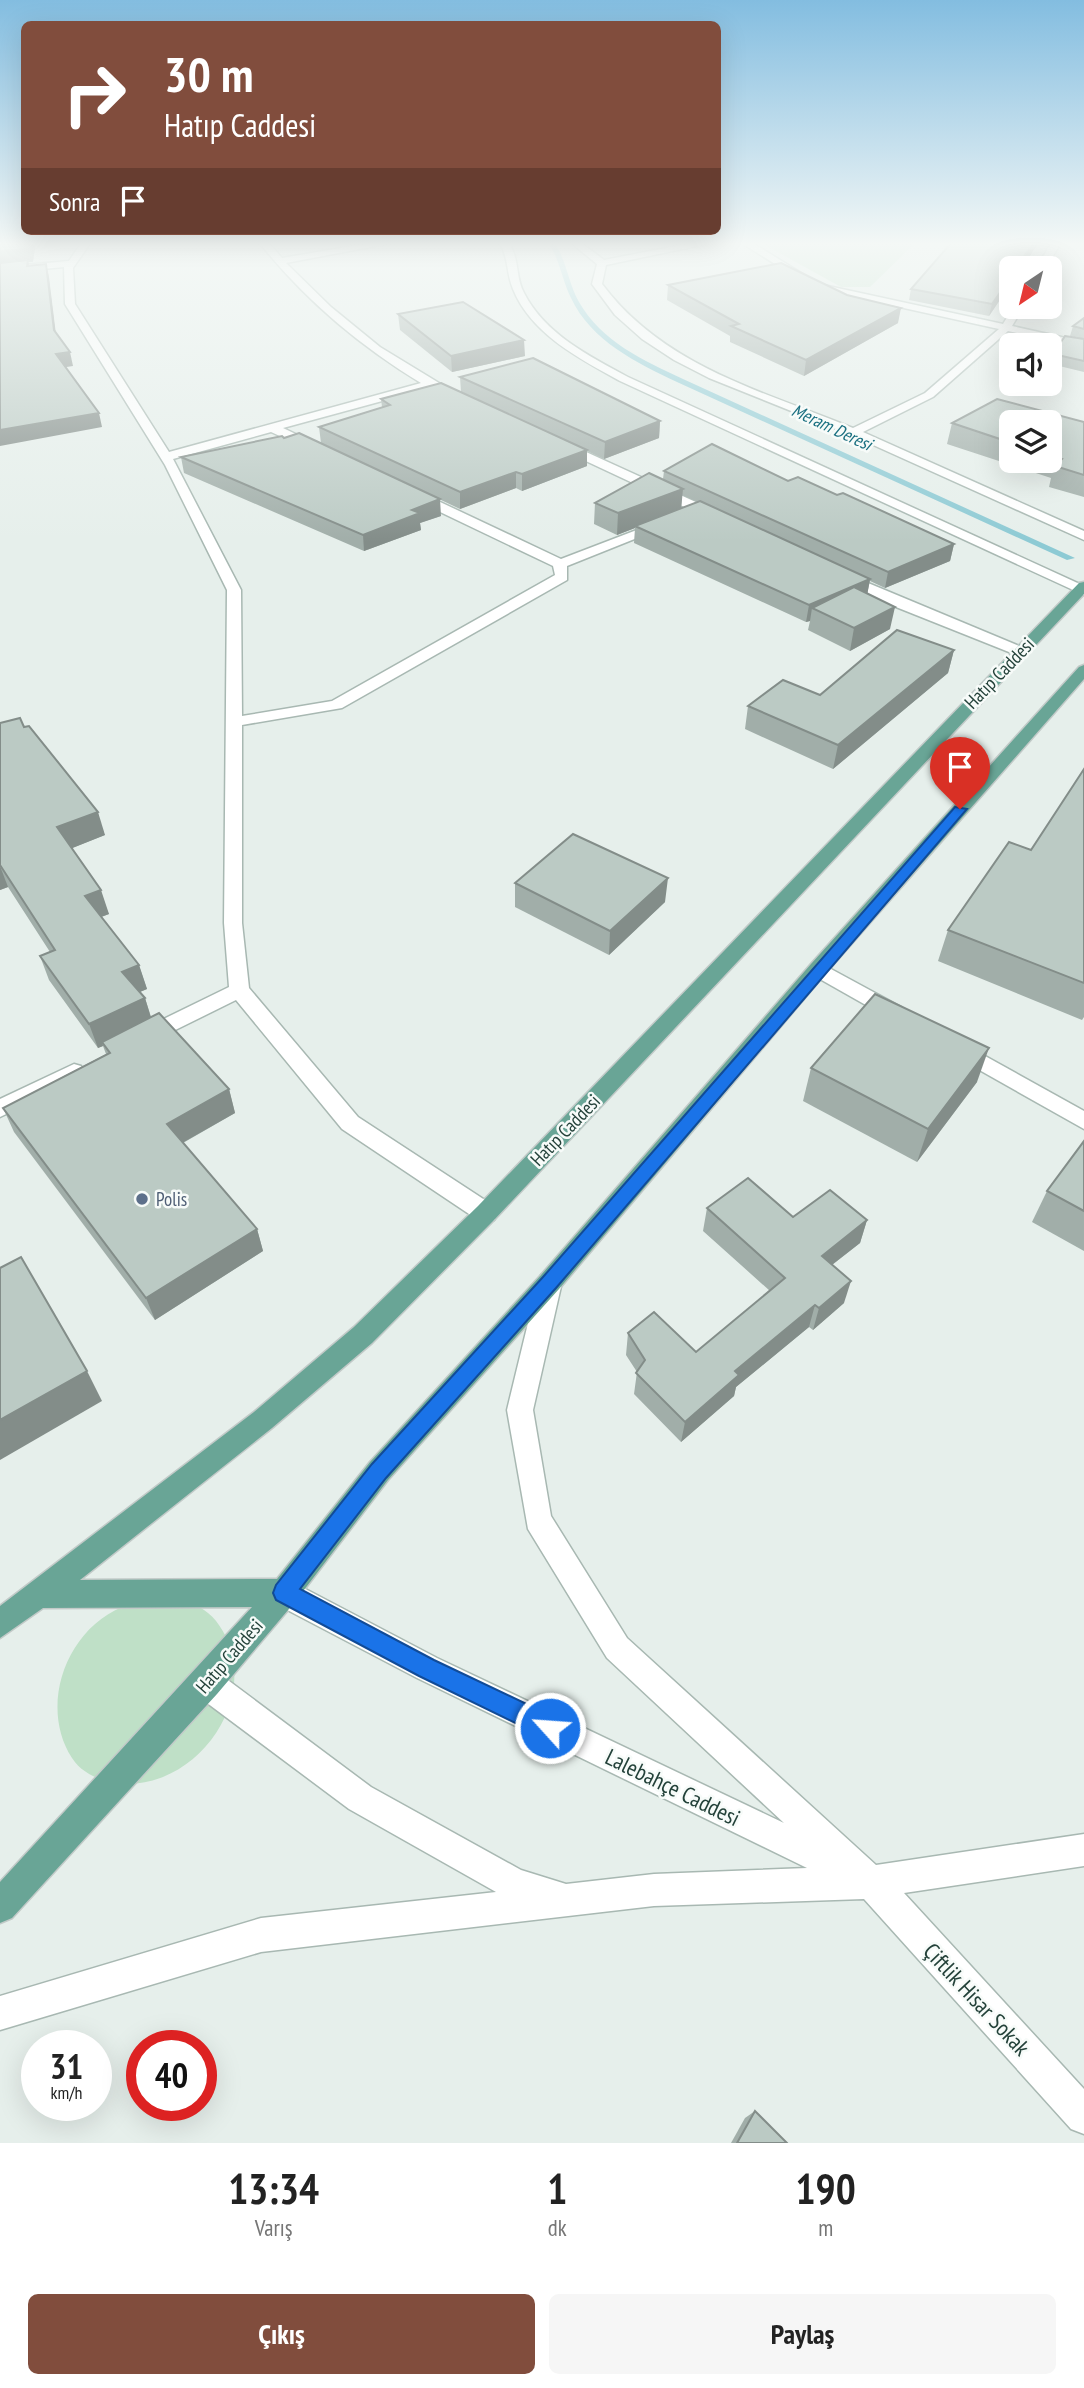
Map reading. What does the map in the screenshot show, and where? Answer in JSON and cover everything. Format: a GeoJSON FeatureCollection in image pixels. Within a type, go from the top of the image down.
{"type":"FeatureCollection","features":[{"type":"Feature","properties":{"kind":"main road","name":"Hatıp Caddesi"},"geometry":{"type":"LineString","coordinates":[[0,1624],[263,1420],[363,1335],[486,1213],[1019,651],[1083,589]]}},
{"type":"Feature","properties":{"kind":"main road","name":"Hatıp Caddesi"},"geometry":{"type":"LineString","coordinates":[[0,1906],[206,1683],[284,1593],[379,1471],[550,1282],[818,969],[1084,670]]}},
{"type":"Feature","properties":{"kind":"main road"},"geometry":{"type":"LineString","coordinates":[[38,1594],[284,1593]]}},
{"type":"Feature","properties":{"kind":"street"},"geometry":{"type":"LineString","coordinates":[[94,342],[166,457],[234,590],[233,923],[239,990],[350,1123],[486,1213]]}},
{"type":"Feature","properties":{"kind":"street"},"geometry":{"type":"LineString","coordinates":[[368,342],[428,385],[464,401]]}},
{"type":"Feature","properties":{"kind":"street"},"geometry":{"type":"LineString","coordinates":[[564,342],[624,379],[1083,589]]}},
{"type":"Feature","properties":{"kind":"street"},"geometry":{"type":"LineString","coordinates":[[656,342],[688,366],[854,432],[1084,536]]}},
{"type":"Feature","properties":{"kind":"street"},"geometry":{"type":"LineString","coordinates":[[854,432],[929,395],[991,342]]}},
{"type":"Feature","properties":{"kind":"street"},"geometry":{"type":"LineString","coordinates":[[166,457],[428,385]]}},
{"type":"Feature","properties":{"kind":"street"},"geometry":{"type":"LineString","coordinates":[[275,429],[325,452]]}},
{"type":"Feature","properties":{"kind":"street"},"geometry":{"type":"LineString","coordinates":[[548,439],[688,515],[726,522]]}},
{"type":"Feature","properties":{"kind":"street"},"geometry":{"type":"LineString","coordinates":[[399,488],[560,564],[688,515]]}},
{"type":"Feature","properties":{"kind":"street"},"geometry":{"type":"LineString","coordinates":[[233,722],[336,705],[562,577],[560,564]]}},
{"type":"Feature","properties":{"kind":"street"},"geometry":{"type":"LineString","coordinates":[[826,569],[901,604],[1019,651]]}},
{"type":"Feature","properties":{"kind":"street"},"geometry":{"type":"LineString","coordinates":[[818,969],[915,1024]]}},
{"type":"Feature","properties":{"kind":"street"},"geometry":{"type":"LineString","coordinates":[[120,1049],[239,990]]}},
{"type":"Feature","properties":{"kind":"street"},"geometry":{"type":"LineString","coordinates":[[939,1038],[1084,1121]]}},
{"type":"Feature","properties":{"kind":"street"},"geometry":{"type":"LineString","coordinates":[[0,1109],[96,1061]]}},
{"type":"Feature","properties":{"kind":"street","name":"Çiftlik Hisar Sokak"},"geometry":{"type":"LineString","coordinates":[[550,1282],[520,1410],[538,1520],[617,1648],[870,1882],[1084,2116]]}},
{"type":"Feature","properties":{"kind":"street","name":"Lalebahçe Caddesi"},"geometry":{"type":"LineString","coordinates":[[284,1593],[426,1668],[870,1882]]}},
{"type":"Feature","properties":{"kind":"street"},"geometry":{"type":"LineString","coordinates":[[206,1683],[359,1798],[515,1884],[572,1901]]}},
{"type":"Feature","properties":{"kind":"street"},"geometry":{"type":"LineString","coordinates":[[0,2013],[261,1935],[654,1890],[870,1882],[1084,1850]]}},
{"type":"Feature","properties":{"kind":"green space"},"geometry":{"type":"Polygon","coordinates":[[[180,1599],[208,1613],[219,1625],[229,1644],[234,1671],[232,1697],[222,1722],[207,1745],[187,1763],[164,1777],[138,1783],[111,1782],[94,1777],[79,1767],[72,1758],[62,1738],[58,1716],[58,1694],[63,1672],[72,1652],[102,1618],[122,1607],[180,1599]]]}},
{"type":"Feature","properties":{"kind":"building"},"geometry":{"type":"Polygon","coordinates":[[[0,342],[63,342],[70,352],[56,354],[99,413],[0,430],[0,342]]]}},
{"type":"Feature","properties":{"kind":"building"},"geometry":{"type":"Polygon","coordinates":[[[433,342],[515,342],[451,356],[433,342]]]}},
{"type":"Feature","properties":{"kind":"building"},"geometry":{"type":"Polygon","coordinates":[[[766,342],[839,342],[806,360],[766,342]]]}},
{"type":"Feature","properties":{"kind":"building"},"geometry":{"type":"Polygon","coordinates":[[[1062,342],[1084,342],[1084,361],[1062,356],[1062,342]]]}},
{"type":"Feature","properties":{"kind":"building"},"geometry":{"type":"Polygon","coordinates":[[[533,358],[660,421],[605,442],[460,377],[533,358]]]}},
{"type":"Feature","properties":{"kind":"building"},"geometry":{"type":"Polygon","coordinates":[[[441,383],[587,450],[522,474],[516,472],[460,492],[319,427],[390,405],[381,399],[441,383]]]}},
{"type":"Feature","properties":{"kind":"building"},"geometry":{"type":"Polygon","coordinates":[[[997,399],[1039,410],[999,410],[999,439],[952,423],[997,399]]]}},
{"type":"Feature","properties":{"kind":"building"},"geometry":{"type":"Polygon","coordinates":[[[1062,416],[1084,422],[1084,475],[1062,468],[1062,416]]]}},
{"type":"Feature","properties":{"kind":"building"},"geometry":{"type":"Polygon","coordinates":[[[299,433],[440,499],[412,510],[420,513],[363,535],[181,457],[299,433]]]}},
{"type":"Feature","properties":{"kind":"building"},"geometry":{"type":"Polygon","coordinates":[[[712,444],[788,481],[798,477],[837,495],[843,493],[954,544],[888,572],[664,471],[712,444]]]}},
{"type":"Feature","properties":{"kind":"building"},"geometry":{"type":"Polygon","coordinates":[[[649,473],[683,489],[618,513],[595,503],[649,473]]]}},
{"type":"Feature","properties":{"kind":"building"},"geometry":{"type":"Polygon","coordinates":[[[700,501],[870,579],[809,605],[635,526],[700,501]]]}},
{"type":"Feature","properties":{"kind":"building"},"geometry":{"type":"Polygon","coordinates":[[[854,587],[895,607],[854,628],[812,608],[854,587]]]}},
{"type":"Feature","properties":{"kind":"building"},"geometry":{"type":"Polygon","coordinates":[[[897,630],[954,650],[838,745],[748,706],[783,680],[820,695],[897,630]]]}},
{"type":"Feature","properties":{"kind":"building"},"geometry":{"type":"Polygon","coordinates":[[[20,718],[24,727],[29,726],[98,812],[57,827],[101,890],[85,896],[139,965],[122,972],[145,998],[89,1024],[40,956],[55,950],[0,865],[0,723],[20,718]]]}},
{"type":"Feature","properties":{"kind":"building"},"geometry":{"type":"Polygon","coordinates":[[[1084,769],[1084,983],[948,930],[1009,842],[1031,850],[1084,769]]]}},
{"type":"Feature","properties":{"kind":"building"},"geometry":{"type":"Polygon","coordinates":[[[573,834],[668,878],[610,931],[515,883],[573,834]]]}},
{"type":"Feature","properties":{"kind":"building"},"geometry":{"type":"Polygon","coordinates":[[[875,994],[989,1048],[928,1129],[811,1068],[875,994]]]}},
{"type":"Feature","properties":{"kind":"building","name":"Polis"},"geometry":{"type":"Polygon","coordinates":[[[159,1013],[229,1089],[167,1124],[257,1229],[146,1298],[3,1108],[110,1053],[102,1042],[159,1013]]]}},
{"type":"Feature","properties":{"kind":"building"},"geometry":{"type":"Polygon","coordinates":[[[1084,1141],[1084,1211],[1047,1191],[1084,1141]]]}},
{"type":"Feature","properties":{"kind":"building"},"geometry":{"type":"Polygon","coordinates":[[[748,1178],[793,1217],[830,1190],[867,1220],[822,1256],[851,1281],[819,1308],[815,1305],[735,1371],[739,1375],[685,1422],[636,1373],[645,1360],[628,1333],[654,1312],[696,1352],[785,1278],[707,1208],[748,1178]]]}},
{"type":"Feature","properties":{"kind":"building"},"geometry":{"type":"Polygon","coordinates":[[[21,1257],[87,1371],[0,1420],[0,1268],[21,1257]]]}},
{"type":"Feature","properties":{"kind":"building"},"geometry":{"type":"Polygon","coordinates":[[[755,2111],[787,2143],[737,2143],[755,2111]]]}},
{"type":"Feature","properties":{"kind":"waterway","name":"Meram Deresi"},"geometry":{"type":"LineString","coordinates":[[612,342],[628,354],[680,381],[1070,558]]}},
{"type":"Feature","properties":{"kind":"place","name":"Polis"},"geometry":{"type":"Point","coordinates":[142,1199]}},
{"type":"Feature","properties":{"kind":"route"},"geometry":{"type":"LineString","coordinates":[[550,1728],[426,1668],[284,1593],[379,1471],[550,1282],[818,969],[960,809]]}}]}
